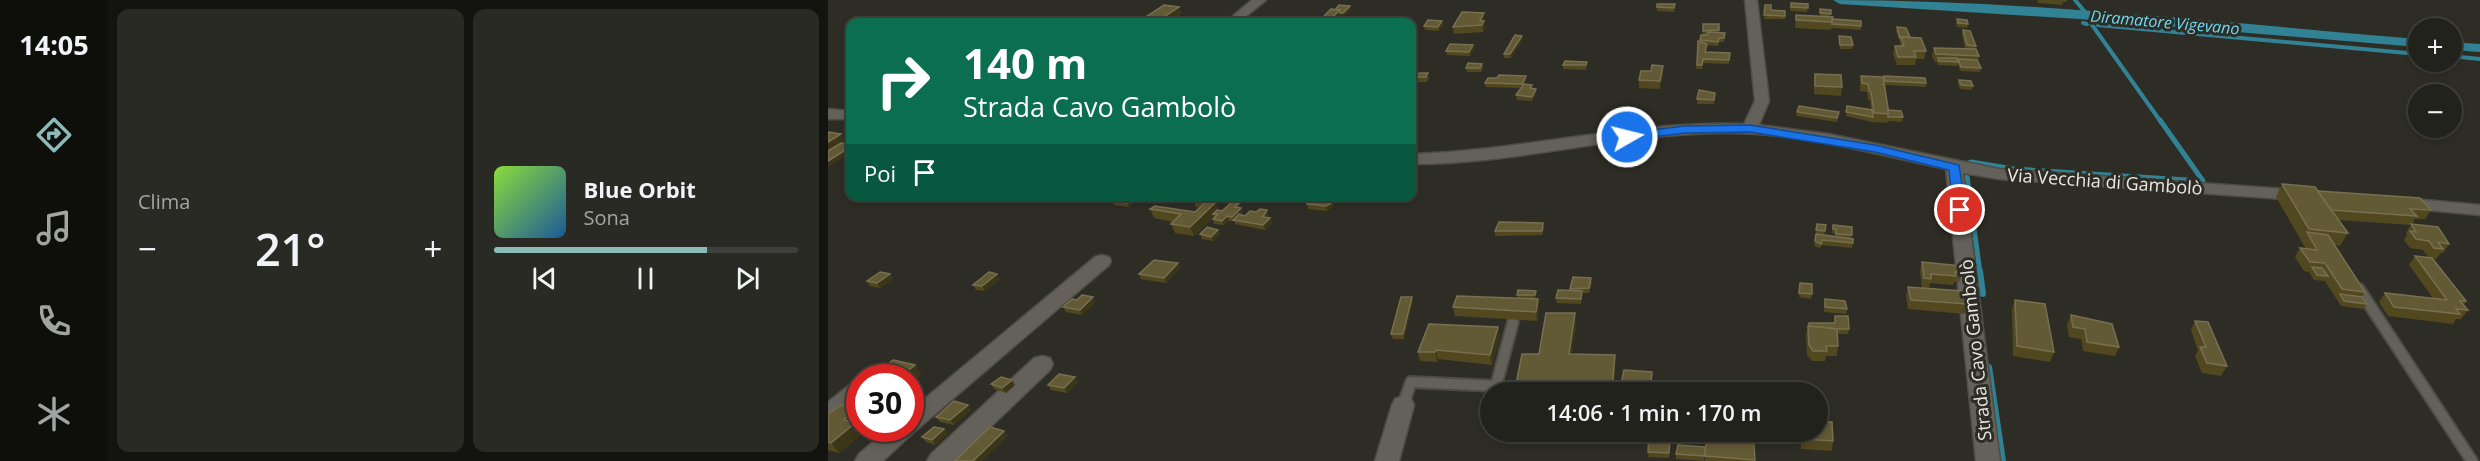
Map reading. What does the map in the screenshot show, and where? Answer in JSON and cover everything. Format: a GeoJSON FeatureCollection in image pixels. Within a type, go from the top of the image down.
{"type":"FeatureCollection","features":[{"type":"Feature","properties":{"kind":"street"},"geometry":{"type":"LineString","coordinates":[[1237,18],[1260,0]]}},
{"type":"Feature","properties":{"kind":"street"},"geometry":{"type":"LineString","coordinates":[[1750,128],[1762,101],[1751,0]]}},
{"type":"Feature","properties":{"kind":"street"},"geometry":{"type":"LineString","coordinates":[[829,115],[846,115]]}},
{"type":"Feature","properties":{"kind":"street","name":"Via Vecchia di Gambolò"},"geometry":{"type":"LineString","coordinates":[[1416,159],[1498,153],[1685,129],[1750,128],[1875,148],[1954,168],[2030,177],[2313,196]]}},
{"type":"Feature","properties":{"kind":"street","name":"Strada Cavo Gambolò"},"geometry":{"type":"LineString","coordinates":[[1954,168],[1988,461]]}},
{"type":"Feature","properties":{"kind":"street"},"geometry":{"type":"LineString","coordinates":[[2381,202],[2480,210]]}},
{"type":"Feature","properties":{"kind":"street"},"geometry":{"type":"LineString","coordinates":[[924,412],[1102,261]]}},
{"type":"Feature","properties":{"kind":"street"},"geometry":{"type":"LineString","coordinates":[[939,461],[1042,364]]}},
{"type":"Feature","properties":{"kind":"street"},"geometry":{"type":"LineString","coordinates":[[828,414],[846,400]]}},
{"type":"Feature","properties":{"kind":"street"},"geometry":{"type":"LineString","coordinates":[[1387,461],[1403,405]]}},
{"type":"Feature","properties":{"kind":"street"},"geometry":{"type":"LineString","coordinates":[[867,461],[889,442]]}},
{"type":"Feature","properties":{"kind":"lane"},"geometry":{"type":"LineString","coordinates":[[2359,289],[2472,461]]}},
{"type":"Feature","properties":{"kind":"lane"},"geometry":{"type":"LineString","coordinates":[[1403,405],[1411,382],[1496,386],[1513,322]]}},
{"type":"Feature","properties":{"kind":"building"},"geometry":{"type":"Polygon","coordinates":[[[1791,3],[1808,4],[1808,8],[1791,7],[1791,3]]]}},
{"type":"Feature","properties":{"kind":"building"},"geometry":{"type":"Polygon","coordinates":[[[1657,4],[1675,4],[1674,8],[1657,7],[1657,4]]]}},
{"type":"Feature","properties":{"kind":"building"},"geometry":{"type":"Polygon","coordinates":[[[1164,5],[1179,7],[1162,18],[1144,18],[1164,5]]]}},
{"type":"Feature","properties":{"kind":"building"},"geometry":{"type":"Polygon","coordinates":[[[1339,5],[1350,6],[1340,13],[1340,10],[1335,10],[1339,5]]]}},
{"type":"Feature","properties":{"kind":"building"},"geometry":{"type":"Polygon","coordinates":[[[1765,5],[1771,5],[1771,10],[1785,11],[1785,16],[1764,15],[1765,5]]]}},
{"type":"Feature","properties":{"kind":"building"},"geometry":{"type":"Polygon","coordinates":[[[1331,9],[1340,10],[1331,18],[1322,18],[1331,9]]]}},
{"type":"Feature","properties":{"kind":"building"},"geometry":{"type":"Polygon","coordinates":[[[1820,9],[1831,10],[1831,14],[1820,13],[1820,9]]]}},
{"type":"Feature","properties":{"kind":"building"},"geometry":{"type":"Polygon","coordinates":[[[1462,12],[1484,13],[1480,21],[1484,21],[1482,25],[1453,27],[1462,12]]]}},
{"type":"Feature","properties":{"kind":"building"},"geometry":{"type":"Polygon","coordinates":[[[1796,15],[1833,17],[1832,22],[1796,20],[1796,15]]]}},
{"type":"Feature","properties":{"kind":"building"},"geometry":{"type":"Polygon","coordinates":[[[1832,19],[1861,21],[1861,26],[1832,24],[1832,19]]]}},
{"type":"Feature","properties":{"kind":"building"},"geometry":{"type":"Polygon","coordinates":[[[1957,19],[1967,20],[1968,24],[1958,23],[1957,19]]]}},
{"type":"Feature","properties":{"kind":"building"},"geometry":{"type":"Polygon","coordinates":[[[1428,20],[1442,21],[1438,27],[1424,26],[1428,20]]]}},
{"type":"Feature","properties":{"kind":"building"},"geometry":{"type":"Polygon","coordinates":[[[1703,24],[1719,24],[1719,30],[1703,31],[1703,24]]]}},
{"type":"Feature","properties":{"kind":"building"},"geometry":{"type":"Polygon","coordinates":[[[1897,27],[1906,28],[1910,37],[1900,38],[1897,27]]]}},
{"type":"Feature","properties":{"kind":"building"},"geometry":{"type":"Polygon","coordinates":[[[1963,30],[1970,31],[1976,46],[1967,45],[1963,30]]]}},
{"type":"Feature","properties":{"kind":"building"},"geometry":{"type":"Polygon","coordinates":[[[1708,32],[1725,33],[1724,38],[1719,38],[1718,42],[1700,40],[1701,35],[1707,35],[1708,32]]]}},
{"type":"Feature","properties":{"kind":"building"},"geometry":{"type":"Polygon","coordinates":[[[1515,35],[1522,36],[1510,54],[1504,54],[1515,35]]]}},
{"type":"Feature","properties":{"kind":"building"},"geometry":{"type":"Polygon","coordinates":[[[1839,36],[1851,37],[1853,45],[1840,45],[1839,36]]]}},
{"type":"Feature","properties":{"kind":"building"},"geometry":{"type":"Polygon","coordinates":[[[1901,37],[1921,38],[1926,51],[1914,51],[1916,57],[1898,57],[1895,46],[1904,46],[1901,37]]]}},
{"type":"Feature","properties":{"kind":"building"},"geometry":{"type":"Polygon","coordinates":[[[1698,41],[1707,44],[1705,52],[1730,53],[1729,60],[1703,59],[1702,65],[1697,65],[1698,41]]]}},
{"type":"Feature","properties":{"kind":"building"},"geometry":{"type":"Polygon","coordinates":[[[1450,44],[1473,45],[1469,52],[1446,51],[1450,44]]]}},
{"type":"Feature","properties":{"kind":"building"},"geometry":{"type":"Polygon","coordinates":[[[1934,48],[1976,49],[1979,56],[1936,54],[1934,48]]]}},
{"type":"Feature","properties":{"kind":"building"},"geometry":{"type":"Polygon","coordinates":[[[1938,58],[1957,58],[1958,62],[1939,61],[1938,58]]]}},
{"type":"Feature","properties":{"kind":"building"},"geometry":{"type":"Polygon","coordinates":[[[1958,59],[1977,60],[1981,68],[1961,67],[1958,59]]]}},
{"type":"Feature","properties":{"kind":"building"},"geometry":{"type":"Polygon","coordinates":[[[1565,61],[1587,62],[1586,65],[1563,65],[1565,61]]]}},
{"type":"Feature","properties":{"kind":"building"},"geometry":{"type":"Polygon","coordinates":[[[1468,63],[1482,64],[1480,68],[1466,68],[1468,63]]]}},
{"type":"Feature","properties":{"kind":"building"},"geometry":{"type":"Polygon","coordinates":[[[1652,65],[1663,66],[1660,81],[1639,80],[1641,71],[1651,71],[1652,65]]]}},
{"type":"Feature","properties":{"kind":"building"},"geometry":{"type":"Polygon","coordinates":[[[1419,73],[1428,73],[1426,77],[1417,77],[1419,73]]]}},
{"type":"Feature","properties":{"kind":"building"},"geometry":{"type":"Polygon","coordinates":[[[1815,74],[1841,75],[1842,87],[1815,86],[1815,74]]]}},
{"type":"Feature","properties":{"kind":"building"},"geometry":{"type":"Polygon","coordinates":[[[1499,75],[1526,76],[1522,84],[1485,83],[1488,78],[1497,78],[1499,75]]]}},
{"type":"Feature","properties":{"kind":"building"},"geometry":{"type":"Polygon","coordinates":[[[1861,76],[1883,77],[1889,114],[1874,113],[1871,92],[1868,84],[1862,83],[1861,76]]]}},
{"type":"Feature","properties":{"kind":"building"},"geometry":{"type":"Polygon","coordinates":[[[1884,76],[1925,78],[1926,83],[1885,81],[1884,76]]]}},
{"type":"Feature","properties":{"kind":"building"},"geometry":{"type":"Polygon","coordinates":[[[1959,80],[1971,81],[1973,86],[1961,85],[1959,80]]]}},
{"type":"Feature","properties":{"kind":"building"},"geometry":{"type":"Polygon","coordinates":[[[1524,84],[1532,85],[1530,88],[1536,89],[1532,97],[1516,95],[1524,84]]]}},
{"type":"Feature","properties":{"kind":"building"},"geometry":{"type":"Polygon","coordinates":[[[1699,90],[1715,93],[1714,100],[1697,99],[1699,90]]]}},
{"type":"Feature","properties":{"kind":"building"},"geometry":{"type":"Polygon","coordinates":[[[1799,106],[1839,112],[1837,118],[1797,112],[1799,106]]]}},
{"type":"Feature","properties":{"kind":"building"},"geometry":{"type":"Polygon","coordinates":[[[1847,106],[1872,110],[1873,117],[1846,112],[1847,106]]]}},
{"type":"Feature","properties":{"kind":"building"},"geometry":{"type":"Polygon","coordinates":[[[1888,110],[1901,111],[1903,117],[1888,117],[1888,110]]]}},
{"type":"Feature","properties":{"kind":"building"},"geometry":{"type":"Polygon","coordinates":[[[828,132],[841,134],[828,142],[828,132]]]}},
{"type":"Feature","properties":{"kind":"building"},"geometry":{"type":"Polygon","coordinates":[[[841,143],[846,144],[846,150],[828,161],[828,151],[841,143]]]}},
{"type":"Feature","properties":{"kind":"building"},"geometry":{"type":"Polygon","coordinates":[[[2282,184],[2315,187],[2348,233],[2309,229],[2282,184]]]}},
{"type":"Feature","properties":{"kind":"building"},"geometry":{"type":"Polygon","coordinates":[[[2318,191],[2420,198],[2431,210],[2410,209],[2417,216],[2331,210],[2318,191]]]}},
{"type":"Feature","properties":{"kind":"building"},"geometry":{"type":"Polygon","coordinates":[[[1207,201],[1216,202],[1190,227],[1171,224],[1181,214],[1150,209],[1155,206],[1195,212],[1207,201]]]}},
{"type":"Feature","properties":{"kind":"building"},"geometry":{"type":"Polygon","coordinates":[[[1309,201],[1332,201],[1326,206],[1307,204],[1309,201]]]}},
{"type":"Feature","properties":{"kind":"building"},"geometry":{"type":"Polygon","coordinates":[[[1232,202],[1239,203],[1235,207],[1241,208],[1232,217],[1227,216],[1222,221],[1213,219],[1218,214],[1213,214],[1217,210],[1222,211],[1232,202]]]}},
{"type":"Feature","properties":{"kind":"building"},"geometry":{"type":"Polygon","coordinates":[[[1260,209],[1267,210],[1263,217],[1270,218],[1263,225],[1233,220],[1239,214],[1245,216],[1250,211],[1256,212],[1260,209]]]}},
{"type":"Feature","properties":{"kind":"building"},"geometry":{"type":"Polygon","coordinates":[[[1499,222],[1543,223],[1542,231],[1495,231],[1499,222]]]}},
{"type":"Feature","properties":{"kind":"building"},"geometry":{"type":"Polygon","coordinates":[[[1817,224],[1826,225],[1825,231],[1816,230],[1817,224]]]}},
{"type":"Feature","properties":{"kind":"building"},"geometry":{"type":"Polygon","coordinates":[[[2411,224],[2438,227],[2449,244],[2438,242],[2443,249],[2434,248],[2429,241],[2416,239],[2410,231],[2416,232],[2411,224]]]}},
{"type":"Feature","properties":{"kind":"building"},"geometry":{"type":"Polygon","coordinates":[[[1833,225],[1852,227],[1852,235],[1836,234],[1833,225]]]}},
{"type":"Feature","properties":{"kind":"building"},"geometry":{"type":"Polygon","coordinates":[[[1207,227],[1218,230],[1211,237],[1200,234],[1207,227]]]}},
{"type":"Feature","properties":{"kind":"building"},"geometry":{"type":"Polygon","coordinates":[[[2307,232],[2328,235],[2365,292],[2342,289],[2325,263],[2310,262],[2300,248],[2317,250],[2307,232]]]}},
{"type":"Feature","properties":{"kind":"building"},"geometry":{"type":"Polygon","coordinates":[[[1816,234],[1853,239],[1853,243],[1822,240],[1821,244],[1815,241],[1816,234]]]}},
{"type":"Feature","properties":{"kind":"building"},"geometry":{"type":"Polygon","coordinates":[[[2415,256],[2432,258],[2466,301],[2460,301],[2468,310],[2456,309],[2460,314],[2394,307],[2385,293],[2447,300],[2415,256]]]}},
{"type":"Feature","properties":{"kind":"building"},"geometry":{"type":"Polygon","coordinates":[[[1154,260],[1178,263],[1164,278],[1139,274],[1154,260]]]}},
{"type":"Feature","properties":{"kind":"building"},"geometry":{"type":"Polygon","coordinates":[[[1922,262],[1961,266],[1962,273],[1955,272],[1956,276],[1931,274],[1931,279],[1924,278],[1922,262]]]}},
{"type":"Feature","properties":{"kind":"building"},"geometry":{"type":"Polygon","coordinates":[[[2312,267],[2322,268],[2328,276],[2317,275],[2312,267]]]}},
{"type":"Feature","properties":{"kind":"building"},"geometry":{"type":"Polygon","coordinates":[[[880,272],[890,274],[877,283],[867,281],[880,272]]]}},
{"type":"Feature","properties":{"kind":"building"},"geometry":{"type":"Polygon","coordinates":[[[989,272],[997,274],[982,286],[973,285],[989,272]]]}},
{"type":"Feature","properties":{"kind":"building"},"geometry":{"type":"Polygon","coordinates":[[[1573,277],[1591,278],[1589,288],[1570,289],[1573,277]]]}},
{"type":"Feature","properties":{"kind":"building"},"geometry":{"type":"Polygon","coordinates":[[[1800,283],[1812,284],[1812,294],[1799,293],[1800,283]]]}},
{"type":"Feature","properties":{"kind":"building"},"geometry":{"type":"Polygon","coordinates":[[[1908,287],[1963,291],[1967,304],[1911,300],[1908,287]]]}},
{"type":"Feature","properties":{"kind":"building"},"geometry":{"type":"Polygon","coordinates":[[[1518,290],[1536,291],[1535,295],[1517,295],[1518,290]]]}},
{"type":"Feature","properties":{"kind":"building"},"geometry":{"type":"Polygon","coordinates":[[[1558,290],[1582,291],[1581,299],[1556,298],[1558,290]]]}},
{"type":"Feature","properties":{"kind":"building"},"geometry":{"type":"Polygon","coordinates":[[[2340,294],[2362,297],[2367,304],[2344,301],[2340,294]]]}},
{"type":"Feature","properties":{"kind":"building"},"geometry":{"type":"Polygon","coordinates":[[[1082,295],[1093,297],[1080,310],[1063,307],[1072,299],[1077,300],[1082,295]]]}},
{"type":"Feature","properties":{"kind":"building"},"geometry":{"type":"Polygon","coordinates":[[[1457,296],[1538,299],[1536,312],[1453,307],[1457,296]]]}},
{"type":"Feature","properties":{"kind":"building"},"geometry":{"type":"Polygon","coordinates":[[[1401,297],[1412,297],[1403,334],[1391,334],[1401,297]]]}},
{"type":"Feature","properties":{"kind":"building"},"geometry":{"type":"Polygon","coordinates":[[[1825,299],[1845,301],[1847,309],[1825,307],[1825,299]]]}},
{"type":"Feature","properties":{"kind":"building"},"geometry":{"type":"Polygon","coordinates":[[[2015,300],[2045,304],[2054,352],[2017,346],[2015,300]]]}},
{"type":"Feature","properties":{"kind":"building"},"geometry":{"type":"Polygon","coordinates":[[[1546,313],[1575,313],[1569,354],[1615,355],[1613,382],[1516,382],[1522,354],[1539,354],[1546,313]]]}},
{"type":"Feature","properties":{"kind":"building"},"geometry":{"type":"Polygon","coordinates":[[[2071,315],[2112,324],[2119,347],[2087,342],[2085,329],[2073,327],[2071,315]]]}},
{"type":"Feature","properties":{"kind":"building"},"geometry":{"type":"Polygon","coordinates":[[[1835,316],[1848,316],[1849,329],[1809,326],[1809,323],[1835,323],[1835,316]]]}},
{"type":"Feature","properties":{"kind":"building"},"geometry":{"type":"Polygon","coordinates":[[[2195,321],[2208,322],[2227,366],[2207,363],[2200,347],[2206,347],[2195,321]]]}},
{"type":"Feature","properties":{"kind":"building"},"geometry":{"type":"Polygon","coordinates":[[[1429,324],[1498,327],[1490,355],[1436,350],[1435,352],[1418,352],[1429,324]]]}},
{"type":"Feature","properties":{"kind":"building"},"geometry":{"type":"Polygon","coordinates":[[[1808,326],[1837,329],[1838,346],[1826,346],[1827,351],[1813,351],[1809,345],[1808,326]]]}},
{"type":"Feature","properties":{"kind":"building"},"geometry":{"type":"Polygon","coordinates":[[[893,360],[911,364],[888,364],[893,360]]]}},
{"type":"Feature","properties":{"kind":"building"},"geometry":{"type":"Polygon","coordinates":[[[1624,370],[1652,372],[1651,382],[1621,382],[1624,370]]]}},
{"type":"Feature","properties":{"kind":"building"},"geometry":{"type":"Polygon","coordinates":[[[1059,374],[1075,377],[1064,388],[1048,385],[1059,374]]]}},
{"type":"Feature","properties":{"kind":"building"},"geometry":{"type":"Polygon","coordinates":[[[1001,377],[1012,380],[1002,388],[991,384],[1001,377]]]}},
{"type":"Feature","properties":{"kind":"building"},"geometry":{"type":"Polygon","coordinates":[[[954,401],[968,405],[950,420],[936,417],[954,401]]]}},
{"type":"Feature","properties":{"kind":"building"},"geometry":{"type":"Polygon","coordinates":[[[841,405],[846,406],[844,420],[846,421],[846,430],[831,443],[828,442],[828,414],[841,405]]]}},
{"type":"Feature","properties":{"kind":"building"},"geometry":{"type":"Polygon","coordinates":[[[1828,422],[1832,422],[1833,441],[1828,441],[1828,422]]]}},
{"type":"Feature","properties":{"kind":"building"},"geometry":{"type":"Polygon","coordinates":[[[934,427],[944,429],[932,440],[924,438],[934,427]]]}},
{"type":"Feature","properties":{"kind":"building"},"geometry":{"type":"Polygon","coordinates":[[[990,427],[1004,431],[973,461],[955,461],[990,427]]]}},
{"type":"Feature","properties":{"kind":"building"},"geometry":{"type":"Polygon","coordinates":[[[1648,442],[1670,442],[1669,453],[1648,452],[1648,442]]]}},
{"type":"Feature","properties":{"kind":"building"},"geometry":{"type":"Polygon","coordinates":[[[1706,442],[1754,442],[1755,460],[1705,456],[1706,442]]]}},
{"type":"Feature","properties":{"kind":"building"},"geometry":{"type":"Polygon","coordinates":[[[1678,445],[1705,447],[1705,456],[1676,454],[1678,445]]]}},
{"type":"Feature","properties":{"kind":"waterway","name":"Diramatore Vigevano"},"geometry":{"type":"LineString","coordinates":[[1840,0],[2079,15],[2408,42]]}},
{"type":"Feature","properties":{"kind":"waterway"},"geometry":{"type":"LineString","coordinates":[[2075,0],[2085,12]]}},
{"type":"Feature","properties":{"kind":"waterway"},"geometry":{"type":"LineString","coordinates":[[2090,22],[2161,122]]}},
{"type":"Feature","properties":{"kind":"waterway"},"geometry":{"type":"LineString","coordinates":[[2083,23],[2087,24]]}},
{"type":"Feature","properties":{"kind":"waterway"},"geometry":{"type":"LineString","coordinates":[[2098,25],[2408,53]]}},
{"type":"Feature","properties":{"kind":"waterway","name":"Diramatore Vigevano"},"geometry":{"type":"LineString","coordinates":[[2462,47],[2480,48]]}},
{"type":"Feature","properties":{"kind":"waterway"},"geometry":{"type":"LineString","coordinates":[[2462,57],[2480,59]]}},
{"type":"Feature","properties":{"kind":"waterway"},"geometry":{"type":"LineString","coordinates":[[1965,164],[1971,162],[2014,169],[2203,181],[2160,120]]}},
{"type":"Feature","properties":{"kind":"waterway"},"geometry":{"type":"LineString","coordinates":[[1967,176],[1980,273]]}},
{"type":"Feature","properties":{"kind":"waterway"},"geometry":{"type":"LineString","coordinates":[[1980,271],[1983,294]]}},
{"type":"Feature","properties":{"kind":"waterway"},"geometry":{"type":"LineString","coordinates":[[1989,367],[2003,461]]}},
{"type":"Feature","properties":{"kind":"route"},"geometry":{"type":"LineString","coordinates":[[1627,137],[1685,129],[1750,128],[1875,148],[1954,168],[1960,210]]}}]}
